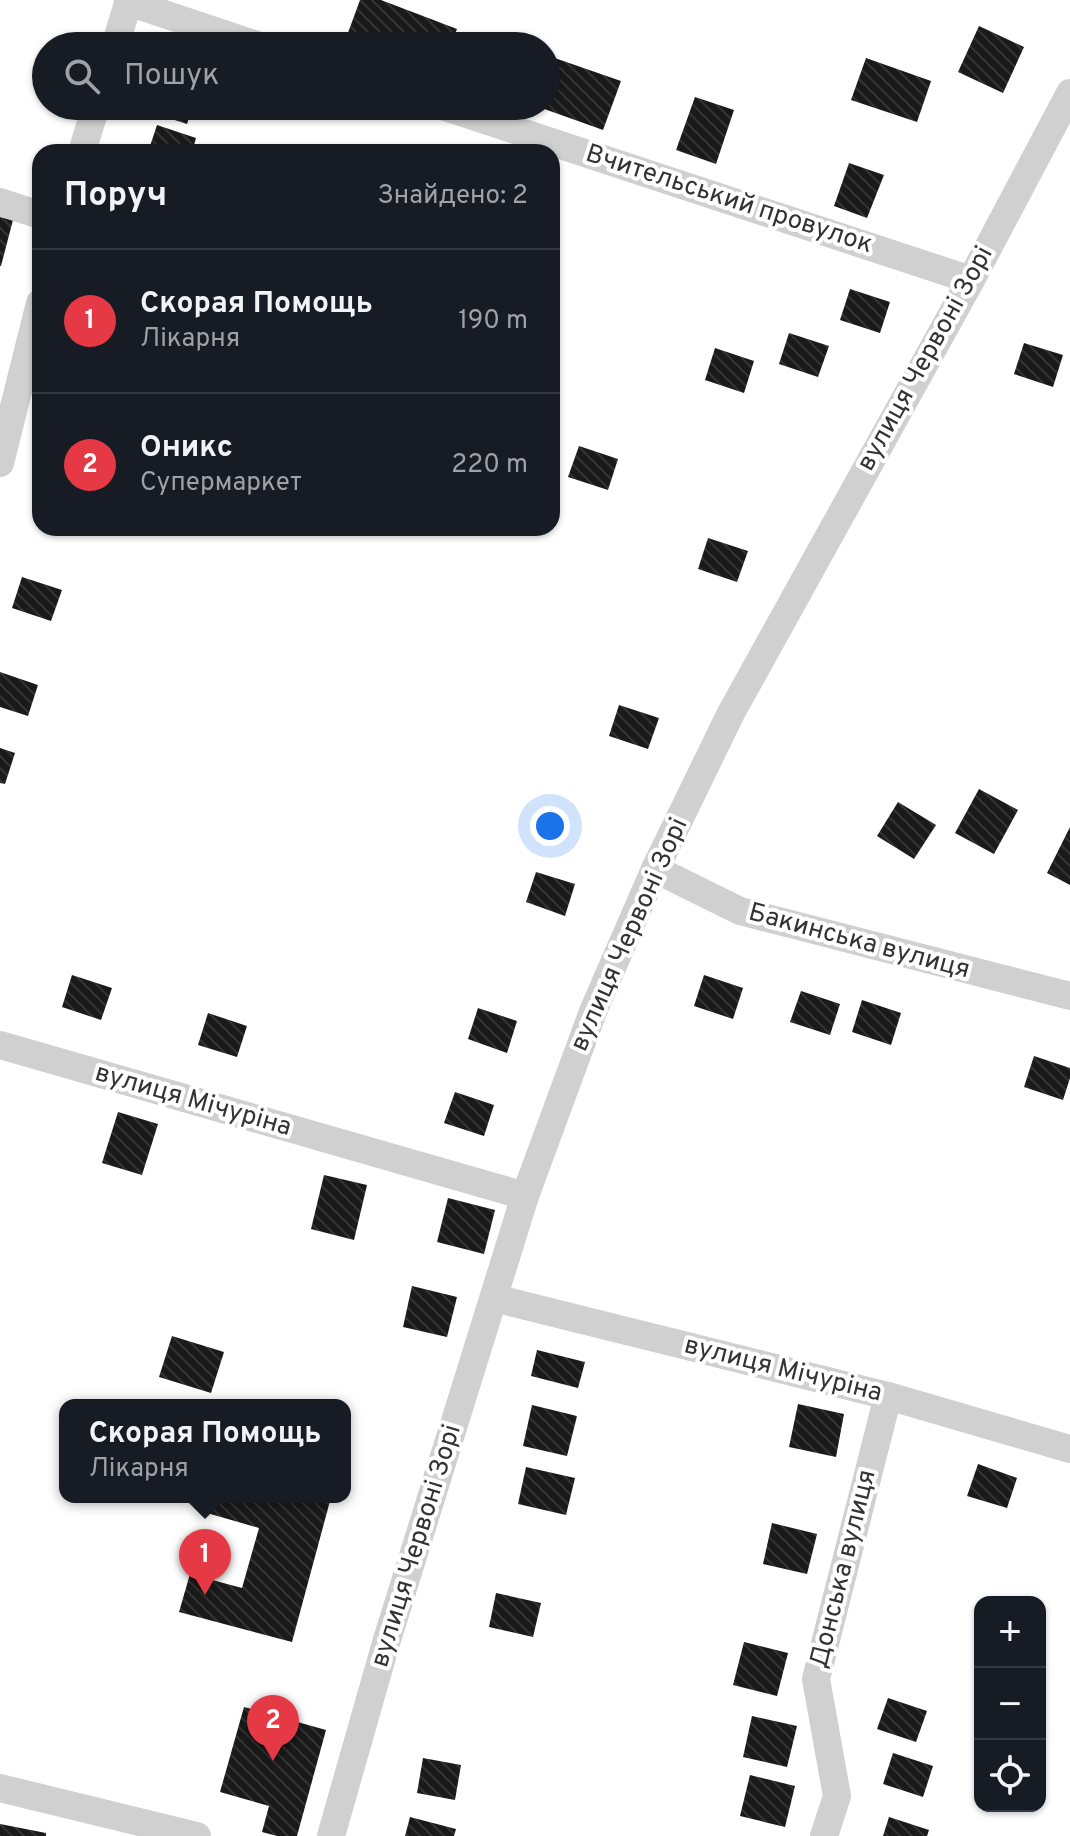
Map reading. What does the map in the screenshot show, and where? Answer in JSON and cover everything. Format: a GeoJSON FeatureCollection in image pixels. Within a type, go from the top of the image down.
{"type":"FeatureCollection","features":[{"type":"Feature","properties":{"kind":"street"},"geometry":{"type":"LineString","coordinates":[[119,32],[128,1],[219,32]]}},
{"type":"Feature","properties":{"kind":"street","name":"вулиця Червоні Зорі"},"geometry":{"type":"LineString","coordinates":[[331,1836],[386,1643],[525,1196],[594,1009],[655,869],[731,713],[971,280],[1070,93]]}},
{"type":"Feature","properties":{"kind":"street"},"geometry":{"type":"LineString","coordinates":[[84,144],[92,120]]}},
{"type":"Feature","properties":{"kind":"street","name":"Вчительський провулок"},"geometry":{"type":"LineString","coordinates":[[485,120],[558,144]]}},
{"type":"Feature","properties":{"kind":"street","name":"Вчительський провулок"},"geometry":{"type":"LineString","coordinates":[[560,145],[971,280]]}},
{"type":"Feature","properties":{"kind":"street"},"geometry":{"type":"LineString","coordinates":[[0,202],[32,212]]}},
{"type":"Feature","properties":{"kind":"street"},"geometry":{"type":"LineString","coordinates":[[0,463],[32,335]]}},
{"type":"Feature","properties":{"kind":"street","name":"Бакинська вулиця"},"geometry":{"type":"LineString","coordinates":[[655,869],[740,911],[1070,996]]}},
{"type":"Feature","properties":{"kind":"street","name":"вулиця Мічуріна"},"geometry":{"type":"LineString","coordinates":[[0,1045],[525,1196]]}},
{"type":"Feature","properties":{"kind":"street","name":"вулиця Мічуріна"},"geometry":{"type":"LineString","coordinates":[[494,1298],[888,1396],[1070,1449]]}},
{"type":"Feature","properties":{"kind":"street","name":"Донська вулиця"},"geometry":{"type":"LineString","coordinates":[[824,1836],[837,1796],[816,1679],[888,1396]]}},
{"type":"Feature","properties":{"kind":"street"},"geometry":{"type":"LineString","coordinates":[[0,1788],[197,1836]]}},
{"type":"Feature","properties":{"kind":"building"},"geometry":{"type":"Polygon","coordinates":[[[360,0],[381,0],[457,29],[456,32],[348,32],[360,0]]]}},
{"type":"Feature","properties":{"kind":"building"},"geometry":{"type":"Polygon","coordinates":[[[979,26],[1024,47],[1003,93],[958,72],[979,26]]]}},
{"type":"Feature","properties":{"kind":"building"},"geometry":{"type":"Polygon","coordinates":[[[866,58],[931,81],[917,122],[851,100],[866,58]]]}},
{"type":"Feature","properties":{"kind":"building"},"geometry":{"type":"Polygon","coordinates":[[[560,60],[621,81],[603,130],[560,115],[560,60]]]}},
{"type":"Feature","properties":{"kind":"building"},"geometry":{"type":"Polygon","coordinates":[[[695,97],[734,110],[716,164],[676,150],[695,97]]]}},
{"type":"Feature","properties":{"kind":"building"},"geometry":{"type":"Polygon","coordinates":[[[157,125],[196,138],[194,144],[151,144],[157,125]]]}},
{"type":"Feature","properties":{"kind":"building"},"geometry":{"type":"Polygon","coordinates":[[[849,163],[884,175],[867,218],[834,206],[849,163]]]}},
{"type":"Feature","properties":{"kind":"building"},"geometry":{"type":"Polygon","coordinates":[[[0,217],[13,220],[1,266],[0,266],[0,217]]]}},
{"type":"Feature","properties":{"kind":"building"},"geometry":{"type":"Polygon","coordinates":[[[850,289],[890,302],[880,333],[840,320],[850,289]]]}},
{"type":"Feature","properties":{"kind":"building"},"geometry":{"type":"Polygon","coordinates":[[[789,333],[829,346],[818,377],[779,364],[789,333]]]}},
{"type":"Feature","properties":{"kind":"building"},"geometry":{"type":"Polygon","coordinates":[[[1024,343],[1063,355],[1053,387],[1014,374],[1024,343]]]}},
{"type":"Feature","properties":{"kind":"building"},"geometry":{"type":"Polygon","coordinates":[[[715,348],[754,361],[744,393],[705,380],[715,348]]]}},
{"type":"Feature","properties":{"kind":"building"},"geometry":{"type":"Polygon","coordinates":[[[579,446],[618,459],[608,490],[568,477],[579,446]]]}},
{"type":"Feature","properties":{"kind":"building"},"geometry":{"type":"Polygon","coordinates":[[[708,538],[748,551],[737,582],[698,569],[708,538]]]}},
{"type":"Feature","properties":{"kind":"building"},"geometry":{"type":"Polygon","coordinates":[[[22,577],[62,590],[51,621],[12,608],[22,577]]]}},
{"type":"Feature","properties":{"kind":"building"},"geometry":{"type":"Polygon","coordinates":[[[0,672],[38,685],[28,716],[0,707],[0,672]]]}},
{"type":"Feature","properties":{"kind":"building"},"geometry":{"type":"Polygon","coordinates":[[[619,705],[659,718],[648,749],[609,736],[619,705]]]}},
{"type":"Feature","properties":{"kind":"building"},"geometry":{"type":"Polygon","coordinates":[[[0,748],[15,753],[5,784],[0,783],[0,748]]]}},
{"type":"Feature","properties":{"kind":"building"},"geometry":{"type":"Polygon","coordinates":[[[979,789],[1018,810],[994,854],[955,833],[979,789]]]}},
{"type":"Feature","properties":{"kind":"building"},"geometry":{"type":"Polygon","coordinates":[[[898,802],[936,825],[914,859],[877,836],[898,802]]]}},
{"type":"Feature","properties":{"kind":"building"},"geometry":{"type":"Polygon","coordinates":[[[1070,827],[1070,885],[1047,873],[1070,827]]]}},
{"type":"Feature","properties":{"kind":"building"},"geometry":{"type":"Polygon","coordinates":[[[536,872],[575,884],[565,916],[526,902],[536,872]]]}},
{"type":"Feature","properties":{"kind":"building"},"geometry":{"type":"Polygon","coordinates":[[[72,975],[112,988],[101,1020],[62,1007],[72,975]]]}},
{"type":"Feature","properties":{"kind":"building"},"geometry":{"type":"Polygon","coordinates":[[[704,975],[743,988],[733,1019],[694,1006],[704,975]]]}},
{"type":"Feature","properties":{"kind":"building"},"geometry":{"type":"Polygon","coordinates":[[[801,991],[840,1004],[830,1035],[790,1022],[801,991]]]}},
{"type":"Feature","properties":{"kind":"building"},"geometry":{"type":"Polygon","coordinates":[[[862,1000],[901,1013],[891,1045],[852,1032],[862,1000]]]}},
{"type":"Feature","properties":{"kind":"building"},"geometry":{"type":"Polygon","coordinates":[[[478,1008],[517,1021],[507,1053],[468,1039],[478,1008]]]}},
{"type":"Feature","properties":{"kind":"building"},"geometry":{"type":"Polygon","coordinates":[[[208,1013],[247,1026],[237,1057],[198,1045],[208,1013]]]}},
{"type":"Feature","properties":{"kind":"building"},"geometry":{"type":"Polygon","coordinates":[[[1034,1056],[1070,1068],[1063,1100],[1024,1087],[1034,1056]]]}},
{"type":"Feature","properties":{"kind":"building"},"geometry":{"type":"Polygon","coordinates":[[[455,1092],[494,1105],[484,1136],[444,1123],[455,1092]]]}},
{"type":"Feature","properties":{"kind":"building"},"geometry":{"type":"Polygon","coordinates":[[[118,1112],[158,1124],[142,1175],[102,1163],[118,1112]]]}},
{"type":"Feature","properties":{"kind":"building"},"geometry":{"type":"Polygon","coordinates":[[[324,1175],[367,1185],[354,1240],[311,1229],[324,1175]]]}},
{"type":"Feature","properties":{"kind":"building"},"geometry":{"type":"Polygon","coordinates":[[[448,1198],[495,1210],[484,1254],[437,1242],[448,1198]]]}},
{"type":"Feature","properties":{"kind":"building"},"geometry":{"type":"Polygon","coordinates":[[[412,1286],[457,1297],[447,1337],[403,1327],[412,1286]]]}},
{"type":"Feature","properties":{"kind":"building"},"geometry":{"type":"Polygon","coordinates":[[[172,1336],[224,1352],[211,1393],[159,1377],[172,1336]]]}},
{"type":"Feature","properties":{"kind":"building"},"geometry":{"type":"Polygon","coordinates":[[[537,1350],[585,1362],[578,1388],[531,1376],[537,1350]]]}},
{"type":"Feature","properties":{"kind":"building"},"geometry":{"type":"Polygon","coordinates":[[[798,1404],[844,1414],[836,1457],[789,1447],[798,1404]]]}},
{"type":"Feature","properties":{"kind":"building"},"geometry":{"type":"Polygon","coordinates":[[[532,1405],[577,1416],[567,1456],[523,1446],[532,1405]]]}},
{"type":"Feature","properties":{"kind":"building"},"geometry":{"type":"Polygon","coordinates":[[[978,1464],[1017,1478],[1007,1508],[967,1496],[978,1464]]]}},
{"type":"Feature","properties":{"kind":"building"},"geometry":{"type":"Polygon","coordinates":[[[526,1467],[575,1478],[566,1515],[518,1504],[526,1467]]]}},
{"type":"Feature","properties":{"kind":"building"},"geometry":{"type":"Polygon","coordinates":[[[210,1503],[329,1503],[292,1642],[179,1612],[190,1574],[242,1588],[259,1528],[207,1513],[210,1503]]]}},
{"type":"Feature","properties":{"kind":"building"},"geometry":{"type":"Polygon","coordinates":[[[772,1523],[817,1534],[807,1574],[763,1564],[772,1523]]]}},
{"type":"Feature","properties":{"kind":"building"},"geometry":{"type":"Polygon","coordinates":[[[496,1593],[541,1603],[533,1637],[489,1627],[496,1593]]]}},
{"type":"Feature","properties":{"kind":"building"},"geometry":{"type":"Polygon","coordinates":[[[744,1642],[788,1653],[777,1696],[733,1685],[744,1642]]]}},
{"type":"Feature","properties":{"kind":"building"},"geometry":{"type":"Polygon","coordinates":[[[888,1698],[927,1711],[916,1742],[877,1729],[888,1698]]]}},
{"type":"Feature","properties":{"kind":"building"},"geometry":{"type":"Polygon","coordinates":[[[244,1707],[326,1730],[297,1836],[262,1832],[269,1806],[220,1792],[244,1707]]]}},
{"type":"Feature","properties":{"kind":"building"},"geometry":{"type":"Polygon","coordinates":[[[752,1716],[797,1726],[787,1767],[743,1757],[752,1716]]]}},
{"type":"Feature","properties":{"kind":"building"},"geometry":{"type":"Polygon","coordinates":[[[893,1753],[933,1766],[923,1797],[883,1784],[893,1753]]]}},
{"type":"Feature","properties":{"kind":"building"},"geometry":{"type":"Polygon","coordinates":[[[423,1758],[461,1765],[455,1800],[417,1793],[423,1758]]]}},
{"type":"Feature","properties":{"kind":"building"},"geometry":{"type":"Polygon","coordinates":[[[750,1775],[795,1786],[785,1827],[740,1816],[750,1775]]]}},
{"type":"Feature","properties":{"kind":"building"},"geometry":{"type":"Polygon","coordinates":[[[410,1817],[456,1829],[454,1836],[405,1836],[410,1817]]]}},
{"type":"Feature","properties":{"kind":"building"},"geometry":{"type":"Polygon","coordinates":[[[889,1817],[929,1830],[927,1836],[883,1836],[889,1817]]]}},
{"type":"Feature","properties":{"kind":"building"},"geometry":{"type":"Polygon","coordinates":[[[0,1824],[46,1833],[46,1836],[0,1836],[0,1824]]]}},
{"type":"Feature","properties":{"kind":"place","name":"Скорая Помощь"},"geometry":{"type":"Point","coordinates":[205,1595]}},
{"type":"Feature","properties":{"kind":"place","name":"Оникс"},"geometry":{"type":"Point","coordinates":[273,1761]}}]}
